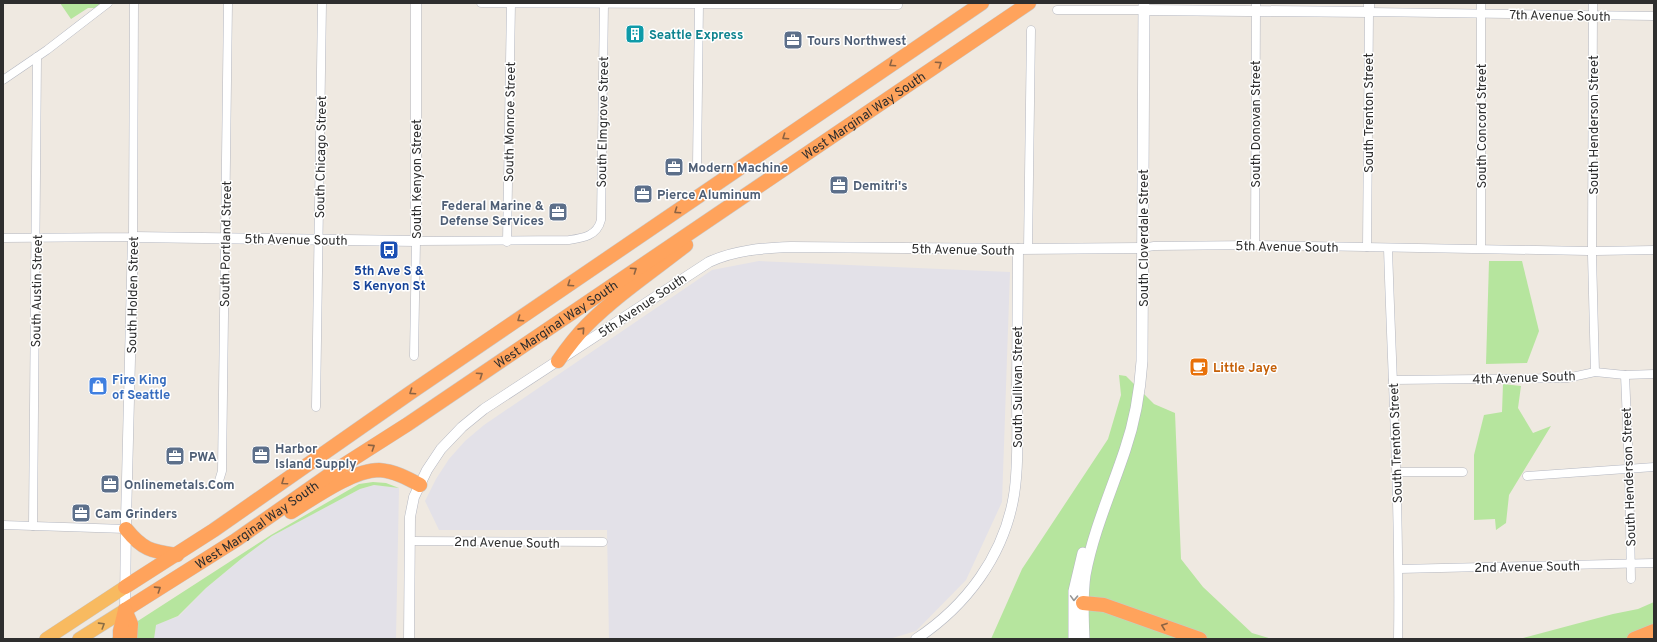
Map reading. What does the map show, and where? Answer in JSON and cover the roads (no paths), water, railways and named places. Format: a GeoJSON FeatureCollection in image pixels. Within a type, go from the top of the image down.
{"type":"FeatureCollection","features":[{"type":"Feature","properties":{"kind":"highway"},"geometry":{"type":"LineString","coordinates":[[907,54],[968,3]]}},
{"type":"Feature","properties":{"kind":"highway","name":"West Marginal Way South"},"geometry":{"type":"LineString","coordinates":[[46,639],[177,555],[410,393],[982,3]]}},
{"type":"Feature","properties":{"kind":"highway","name":"West Marginal Way South"},"geometry":{"type":"LineString","coordinates":[[79,639],[236,540],[339,468],[408,424],[1029,3]]}},
{"type":"Feature","properties":{"kind":"highway"},"geometry":{"type":"LineString","coordinates":[[558,361],[587,325],[617,299],[792,163]]}},
{"type":"Feature","properties":{"kind":"highway"},"geometry":{"type":"LineString","coordinates":[[236,540],[277,520],[330,488],[364,472],[387,471],[399,474],[420,485]]}},
{"type":"Feature","properties":{"kind":"highway"},"geometry":{"type":"LineString","coordinates":[[126,529],[142,546],[154,551],[177,555]]}},
{"type":"Feature","properties":{"kind":"highway"},"geometry":{"type":"LineString","coordinates":[[1083,602],[1104,604],[1200,639]]}},
{"type":"Feature","properties":{"kind":"highway"},"geometry":{"type":"LineString","coordinates":[[120,639],[120,631],[125,610]]}},
{"type":"Feature","properties":{"kind":"highway"},"geometry":{"type":"LineString","coordinates":[[125,610],[131,624],[130,639]]}},
{"type":"Feature","properties":{"kind":"highway"},"geometry":{"type":"LineString","coordinates":[[1634,639],[1654,631]]}},
{"type":"Feature","properties":{"kind":"main road","name":"South Cloverdale Street"},"geometry":{"type":"LineString","coordinates":[[1084,639],[1083,602],[1085,577],[1089,558],[1134,420],[1141,378],[1144,6]]}},
{"type":"Feature","properties":{"kind":"main road","name":"South Cloverdale Street"},"geometry":{"type":"LineString","coordinates":[[1074,639],[1074,591],[1077,574],[1092,523],[1107,484],[1118,470]]}},
{"type":"Feature","properties":{"kind":"street"},"geometry":{"type":"LineString","coordinates":[[3,80],[37,57],[108,3]]}},
{"type":"Feature","properties":{"kind":"street","name":"South Holden Street"},"geometry":{"type":"LineString","coordinates":[[125,610],[133,237],[134,3]]}},
{"type":"Feature","properties":{"kind":"street","name":"South Portland Street"},"geometry":{"type":"LineString","coordinates":[[218,484],[222,471],[228,3]]}},
{"type":"Feature","properties":{"kind":"street","name":"South Chicago Street"},"geometry":{"type":"LineString","coordinates":[[316,407],[322,3]]}},
{"type":"Feature","properties":{"kind":"street","name":"South Kenyon Street"},"geometry":{"type":"LineString","coordinates":[[414,356],[416,241],[416,3]]}},
{"type":"Feature","properties":{"kind":"street"},"geometry":{"type":"LineString","coordinates":[[481,3],[898,5]]}},
{"type":"Feature","properties":{"kind":"street","name":"South Monroe Street"},"geometry":{"type":"LineString","coordinates":[[507,242],[511,3]]}},
{"type":"Feature","properties":{"kind":"street","name":"South Concord Street"},"geometry":{"type":"LineString","coordinates":[[1481,3],[1481,248]]}},
{"type":"Feature","properties":{"kind":"street","name":"South Henderson Street"},"geometry":{"type":"LineString","coordinates":[[1593,3],[1592,251],[1595,372]]}},
{"type":"Feature","properties":{"kind":"street","name":"South Elmgrove Street"},"geometry":{"type":"LineString","coordinates":[[588,236],[596,232],[601,220],[604,4]]}},
{"type":"Feature","properties":{"kind":"street"},"geometry":{"type":"LineString","coordinates":[[696,166],[699,4]]}},
{"type":"Feature","properties":{"kind":"street","name":"7th Avenue South"},"geometry":{"type":"LineString","coordinates":[[1058,10],[1144,6],[1369,8],[1481,14],[1654,16]]}},
{"type":"Feature","properties":{"kind":"street","name":"South Donovan Street"},"geometry":{"type":"LineString","coordinates":[[1255,246],[1256,7]]}},
{"type":"Feature","properties":{"kind":"street","name":"South Trenton Street"},"geometry":{"type":"LineString","coordinates":[[1367,247],[1369,8]]}},
{"type":"Feature","properties":{"kind":"street","name":"South Sullivan Street"},"geometry":{"type":"LineString","coordinates":[[916,639],[950,613],[977,583],[987,569],[999,545],[1014,496],[1017,473],[1031,30]]}},
{"type":"Feature","properties":{"kind":"street","name":"South Austin Street"},"geometry":{"type":"LineString","coordinates":[[33,526],[37,57]]}},
{"type":"Feature","properties":{"kind":"street","name":"5th Avenue South"},"geometry":{"type":"LineString","coordinates":[[3,238],[133,237],[507,242],[569,240],[588,236]]}},
{"type":"Feature","properties":{"kind":"street","name":"5th Avenue South"},"geometry":{"type":"LineString","coordinates":[[420,485],[449,438],[470,419],[696,270],[709,262],[729,254],[765,248],[791,247],[1023,249],[1142,248],[1154,246],[1255,246],[1481,248],[1592,251],[1654,250]]}},
{"type":"Feature","properties":{"kind":"street","name":"South Trenton Street"},"geometry":{"type":"LineString","coordinates":[[1388,248],[1397,472],[1399,569],[1398,639]]}},
{"type":"Feature","properties":{"kind":"street","name":"4th Avenue South"},"geometry":{"type":"LineString","coordinates":[[1393,380],[1567,378],[1595,372],[1625,375],[1654,374]]}},
{"type":"Feature","properties":{"kind":"street","name":"South Henderson Street"},"geometry":{"type":"LineString","coordinates":[[1625,375],[1629,468],[1631,579]]}},
{"type":"Feature","properties":{"kind":"street"},"geometry":{"type":"LineString","coordinates":[[1527,476],[1654,467]]}},
{"type":"Feature","properties":{"kind":"street"},"geometry":{"type":"LineString","coordinates":[[1397,472],[1463,472]]}},
{"type":"Feature","properties":{"kind":"street"},"geometry":{"type":"LineString","coordinates":[[409,639],[411,508],[420,485]]}},
{"type":"Feature","properties":{"kind":"street"},"geometry":{"type":"LineString","coordinates":[[3,525],[126,529]]}},
{"type":"Feature","properties":{"kind":"street","name":"2nd Avenue South"},"geometry":{"type":"LineString","coordinates":[[410,541],[604,542]]}},
{"type":"Feature","properties":{"kind":"street","name":"2nd Avenue South"},"geometry":{"type":"LineString","coordinates":[[1399,569],[1654,562]]}},
{"type":"Feature","properties":{"kind":"place","name":"Seattle Express"},"geometry":{"type":"Point","coordinates":[635,34]}},
{"type":"Feature","properties":{"kind":"place","name":"Tours Northwest"},"geometry":{"type":"Point","coordinates":[793,40]}},
{"type":"Feature","properties":{"kind":"place","name":"Modern Machine"},"geometry":{"type":"Point","coordinates":[674,167]}},
{"type":"Feature","properties":{"kind":"place","name":"Demitri's"},"geometry":{"type":"Point","coordinates":[839,185]}},
{"type":"Feature","properties":{"kind":"place","name":"Pierce Aluminum"},"geometry":{"type":"Point","coordinates":[643,194]}},
{"type":"Feature","properties":{"kind":"place","name":"Federal Marine & Defense Services"},"geometry":{"type":"Point","coordinates":[558,212]}},
{"type":"Feature","properties":{"kind":"place","name":"5th Ave S & S Kenyon St"},"geometry":{"type":"Point","coordinates":[389,250]}},
{"type":"Feature","properties":{"kind":"place","name":"Little Jaye"},"geometry":{"type":"Point","coordinates":[1199,367]}},
{"type":"Feature","properties":{"kind":"place","name":"Fire King of Seattle"},"geometry":{"type":"Point","coordinates":[98,386]}},
{"type":"Feature","properties":{"kind":"place","name":"Harbor Island Supply"},"geometry":{"type":"Point","coordinates":[261,455]}},
{"type":"Feature","properties":{"kind":"place","name":"PWA"},"geometry":{"type":"Point","coordinates":[175,456]}},
{"type":"Feature","properties":{"kind":"place","name":"Onlinemetals.Com"},"geometry":{"type":"Point","coordinates":[110,484]}},
{"type":"Feature","properties":{"kind":"place","name":"Cam Grinders"},"geometry":{"type":"Point","coordinates":[81,513]}}]}
